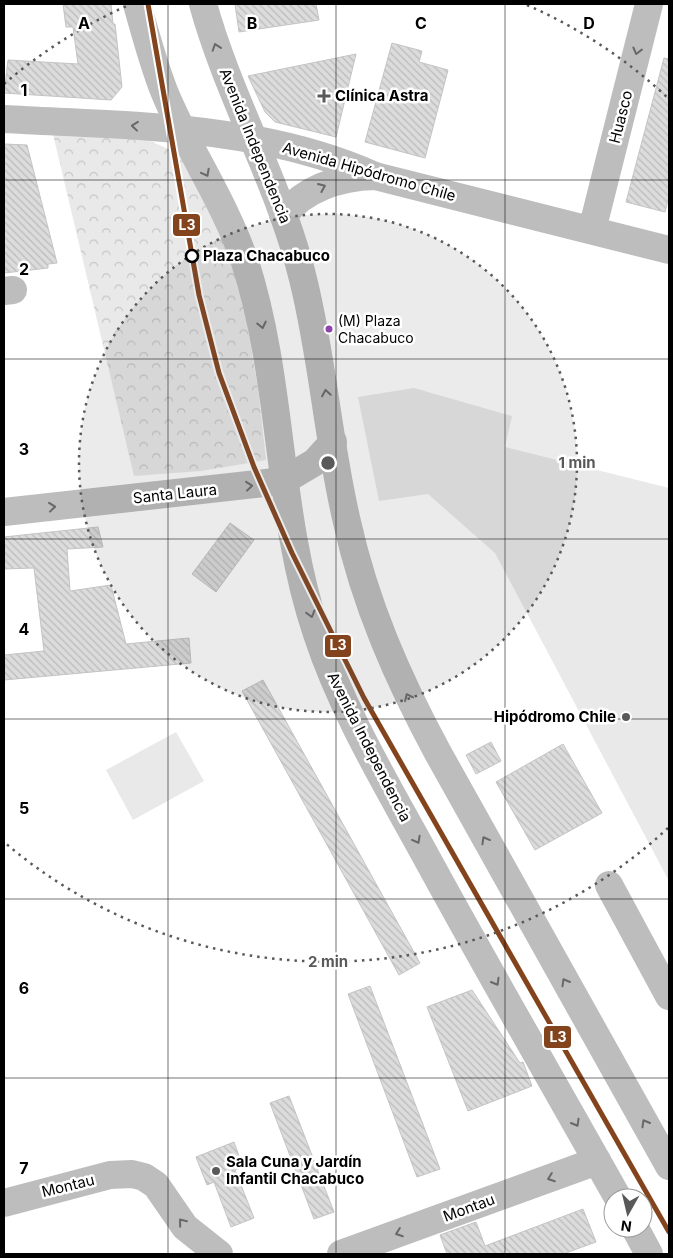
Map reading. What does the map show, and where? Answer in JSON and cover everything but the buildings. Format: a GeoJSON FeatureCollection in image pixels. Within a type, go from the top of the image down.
{"type":"FeatureCollection","features":[{"type":"Feature","properties":{"kind":"main road","name":"Avenida Independencia"},"geometry":{"type":"LineString","coordinates":[[138,4],[160,79],[228,220],[251,283],[264,338],[283,481],[303,586],[315,629],[339,691],[372,757],[460,918],[612,1188]]}},
{"type":"Feature","properties":{"kind":"main road","name":"Avenida Independencia"},"geometry":{"type":"LineString","coordinates":[[203,4],[219,57],[283,215],[305,287],[344,510],[357,563],[380,633],[394,666],[438,754],[669,1166]]}},
{"type":"Feature","properties":{"kind":"main road","name":"Huasco"},"geometry":{"type":"LineString","coordinates":[[592,230],[649,4]]}},
{"type":"Feature","properties":{"kind":"main road","name":"Avenida Hipódromo Chile"},"geometry":{"type":"LineString","coordinates":[[4,119],[102,123],[183,130],[253,141],[334,160],[375,176],[669,250]]}},
{"type":"Feature","properties":{"kind":"main road"},"geometry":{"type":"LineString","coordinates":[[283,215],[300,197],[317,189],[347,179],[375,176]]}},
{"type":"Feature","properties":{"kind":"main road","name":"Santa Laura"},"geometry":{"type":"LineString","coordinates":[[4,512],[283,481],[315,462],[333,442]]}},
{"type":"Feature","properties":{"kind":"main road"},"geometry":{"type":"LineString","coordinates":[[609,885],[669,996]]}},
{"type":"Feature","properties":{"kind":"main road","name":"Montau"},"geometry":{"type":"LineString","coordinates":[[341,1254],[597,1161]]}},
{"type":"Feature","properties":{"kind":"main road","name":"Montau"},"geometry":{"type":"LineString","coordinates":[[4,1203],[115,1174],[138,1175],[156,1185],[185,1227],[219,1254]]}},
{"type":"Feature","properties":{"kind":"main road"},"geometry":{"type":"LineString","coordinates":[[640,1238],[649,1254]]}},
{"type":"Feature","properties":{"kind":"green space","name":"Plaza Chacabuco"},"geometry":{"type":"Polygon","coordinates":[[[52,130],[134,134],[180,154],[215,220],[242,293],[258,389],[266,460],[201,471],[134,476],[52,130]]]}},
{"type":"Feature","properties":{"kind":"green space","name":"Hipódromo Chile"},"geometry":{"type":"Polygon","coordinates":[[[414,388],[512,416],[505,447],[669,488],[669,881],[495,553],[428,494],[379,501],[358,397],[414,388]]]}},
{"type":"Feature","properties":{"kind":"green space"},"geometry":{"type":"Polygon","coordinates":[[[176,732],[204,781],[133,820],[106,770],[176,732]]]}},
{"type":"Feature","properties":{"kind":"transit line","name":"L3"},"geometry":{"type":"LineString","coordinates":[[148,4],[199,295],[219,373],[254,467],[292,553],[364,698],[669,1232]]}},
{"type":"Feature","properties":{"kind":"place","name":"Clínica Astra"},"geometry":{"type":"Point","coordinates":[324,96]}},
{"type":"Feature","properties":{"kind":"place","name":"Plaza Chacabuco"},"geometry":{"type":"Point","coordinates":[192,256]}},
{"type":"Feature","properties":{"kind":"place","name":"(M) Plaza Chacabuco"},"geometry":{"type":"Point","coordinates":[329,329]}},
{"type":"Feature","properties":{"kind":"place","name":"Hipódromo Chile"},"geometry":{"type":"Point","coordinates":[626,717]}},
{"type":"Feature","properties":{"kind":"place","name":"Sala Cuna y Jardín Infantil Chacabuco"},"geometry":{"type":"Point","coordinates":[216,1171]}}]}
